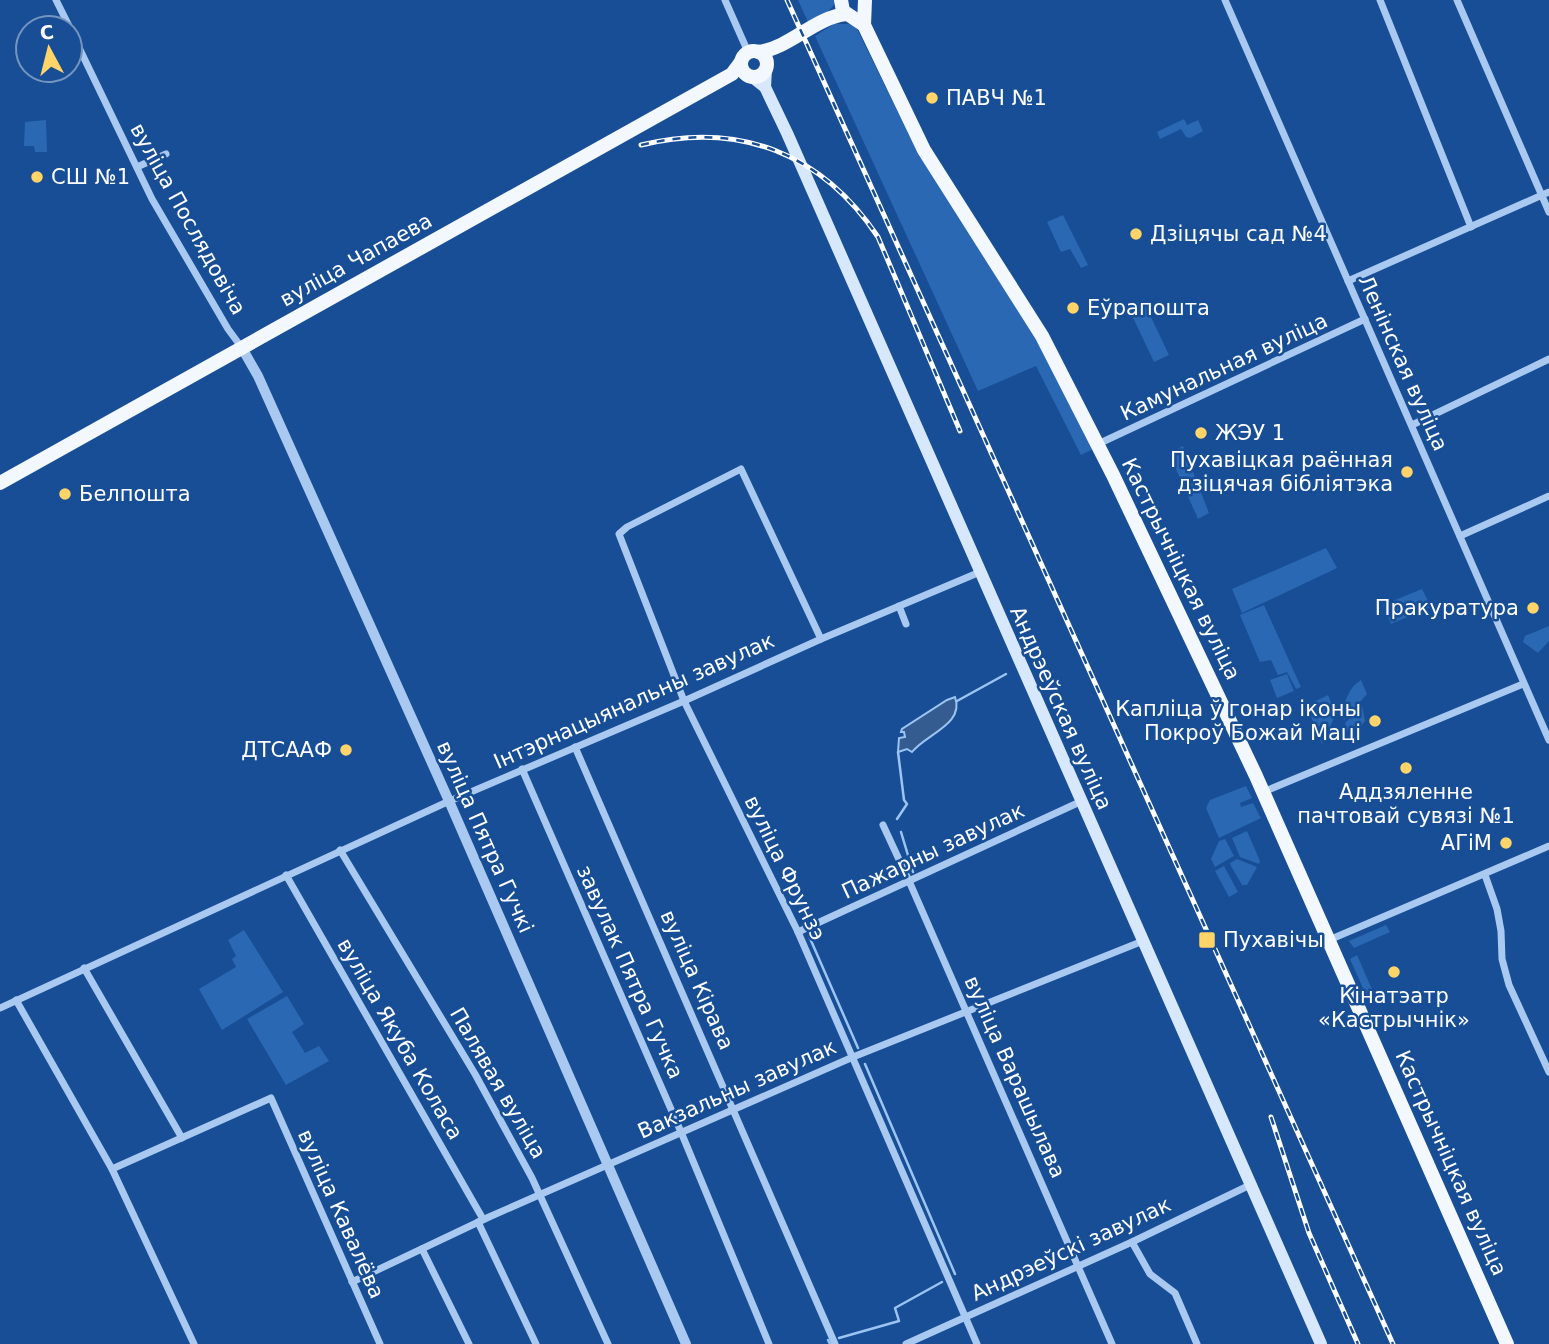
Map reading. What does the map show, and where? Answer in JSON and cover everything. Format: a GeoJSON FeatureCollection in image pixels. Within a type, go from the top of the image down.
{"type":"FeatureCollection","features":[{"type":"Feature","properties":{"kind":"main road","name":"вуліца Чапаева"},"geometry":{"type":"LineString","coordinates":[[0,483],[776,49],[854,9]]}},
{"type":"Feature","properties":{"kind":"main road","name":"Кастрычніцкая вуліца"},"geometry":{"type":"LineString","coordinates":[[854,9],[925,150],[1042,335],[1167,583],[1263,792],[1507,1344]]}},
{"type":"Feature","properties":{"kind":"main road","name":"Андрэеўская вуліца"},"geometry":{"type":"LineString","coordinates":[[751,65],[765,87],[1321,1344]]}},
{"type":"Feature","properties":{"kind":"street","name":"Андрэеўская вуліца"},"geometry":{"type":"LineString","coordinates":[[725,0],[751,65]]}},
{"type":"Feature","properties":{"kind":"street","name":"Ленінская вуліца"},"geometry":{"type":"LineString","coordinates":[[1225,0],[1549,740]]}},
{"type":"Feature","properties":{"kind":"street"},"geometry":{"type":"LineString","coordinates":[[1381,0],[1471,227]]}},
{"type":"Feature","properties":{"kind":"street"},"geometry":{"type":"LineString","coordinates":[[1457,0],[1545,194],[1549,212]]}},
{"type":"Feature","properties":{"kind":"street","name":"вуліца Послядовіча"},"geometry":{"type":"LineString","coordinates":[[84,57],[152,199],[228,329],[242,348]]}},
{"type":"Feature","properties":{"kind":"street"},"geometry":{"type":"LineString","coordinates":[[137,167],[166,154]]}},
{"type":"Feature","properties":{"kind":"street"},"geometry":{"type":"LineString","coordinates":[[1348,281],[1545,194]]}},
{"type":"Feature","properties":{"kind":"street","name":"Камунальная вуліца"},"geometry":{"type":"LineString","coordinates":[[1098,444],[1365,320]]}},
{"type":"Feature","properties":{"kind":"street","name":"вуліца Пятра Гучкі"},"geometry":{"type":"LineString","coordinates":[[242,348],[258,376],[449,801],[687,1344]]}},
{"type":"Feature","properties":{"kind":"street"},"geometry":{"type":"LineString","coordinates":[[1412,425],[1549,359]]}},
{"type":"Feature","properties":{"kind":"street","name":"вуліца Фрунзэ"},"geometry":{"type":"LineString","coordinates":[[821,639],[741,469],[626,527],[619,534],[684,701],[798,932],[977,1344]]}},
{"type":"Feature","properties":{"kind":"street"},"geometry":{"type":"LineString","coordinates":[[1460,536],[1549,496]]}},
{"type":"Feature","properties":{"kind":"street","name":"Інтэрнацыянальны завулак"},"geometry":{"type":"LineString","coordinates":[[0,1008],[449,801],[980,572]]}},
{"type":"Feature","properties":{"kind":"street"},"geometry":{"type":"LineString","coordinates":[[899,606],[906,624]]}},
{"type":"Feature","properties":{"kind":"street"},"geometry":{"type":"LineString","coordinates":[[1263,792],[1523,684]]}},
{"type":"Feature","properties":{"kind":"street","name":"вуліца Кірава"},"geometry":{"type":"LineString","coordinates":[[575,747],[835,1344]]}},
{"type":"Feature","properties":{"kind":"street","name":"завулак Пятра Гучка"},"geometry":{"type":"LineString","coordinates":[[523,769],[681,1132],[769,1344]]}},
{"type":"Feature","properties":{"kind":"street","name":"Пажарны завулак"},"geometry":{"type":"LineString","coordinates":[[798,932],[1082,801]]}},
{"type":"Feature","properties":{"kind":"street","name":"вуліца Варашылава"},"geometry":{"type":"LineString","coordinates":[[883,825],[1112,1344]]}},
{"type":"Feature","properties":{"kind":"street"},"geometry":{"type":"LineString","coordinates":[[1329,940],[1549,846]]}},
{"type":"Feature","properties":{"kind":"street","name":"Палявая вуліца"},"geometry":{"type":"LineString","coordinates":[[340,850],[475,1074],[532,1178],[608,1344]]}},
{"type":"Feature","properties":{"kind":"street","name":"вуліца Якуба Коласа"},"geometry":{"type":"LineString","coordinates":[[286,875],[481,1221],[536,1344]]}},
{"type":"Feature","properties":{"kind":"street"},"geometry":{"type":"LineString","coordinates":[[1485,875],[1497,909],[1502,958],[1509,985],[1549,1072]]}},
{"type":"Feature","properties":{"kind":"street","name":"Вакзальны завулак"},"geometry":{"type":"LineString","coordinates":[[352,1282],[538,1195],[853,1057],[1143,941]]}},
{"type":"Feature","properties":{"kind":"street"},"geometry":{"type":"LineString","coordinates":[[84,968],[182,1138],[112,1169]]}},
{"type":"Feature","properties":{"kind":"street"},"geometry":{"type":"LineString","coordinates":[[16,1000],[112,1169],[194,1344]]}},
{"type":"Feature","properties":{"kind":"street","name":"вуліца Кавалёва"},"geometry":{"type":"LineString","coordinates":[[182,1138],[271,1098],[380,1344]]}},
{"type":"Feature","properties":{"kind":"street","name":"Андрэеўскі завулак"},"geometry":{"type":"LineString","coordinates":[[906,1344],[1132,1242],[1250,1185]]}},
{"type":"Feature","properties":{"kind":"street"},"geometry":{"type":"LineString","coordinates":[[1132,1242],[1150,1274],[1175,1293],[1197,1344]]}},
{"type":"Feature","properties":{"kind":"street"},"geometry":{"type":"LineString","coordinates":[[422,1249],[469,1344]]}},
{"type":"Feature","properties":{"kind":"shaded area"},"geometry":{"type":"Polygon","coordinates":[[[798,0],[838,0],[826,14],[808,22],[798,0]]]}},
{"type":"Feature","properties":{"kind":"shaded area"},"geometry":{"type":"Polygon","coordinates":[[[834,24],[856,27],[911,139],[1037,338],[1093,449],[1081,455],[1036,366],[978,391],[815,36],[834,24]]]}},
{"type":"Feature","properties":{"kind":"shaded area"},"geometry":{"type":"Polygon","coordinates":[[[1184,119],[1187,125],[1198,120],[1203,131],[1190,138],[1186,137],[1181,129],[1160,139],[1157,132],[1184,119]]]}},
{"type":"Feature","properties":{"kind":"shaded area"},"geometry":{"type":"Polygon","coordinates":[[[46,120],[47,152],[35,152],[34,146],[24,146],[25,122],[46,120]]]}},
{"type":"Feature","properties":{"kind":"shaded area"},"geometry":{"type":"Polygon","coordinates":[[[1063,215],[1088,265],[1081,268],[1070,249],[1061,252],[1047,222],[1063,215]]]}},
{"type":"Feature","properties":{"kind":"shaded area"},"geometry":{"type":"Polygon","coordinates":[[[1143,300],[1169,355],[1154,362],[1128,307],[1143,300]]]}},
{"type":"Feature","properties":{"kind":"shaded area"},"geometry":{"type":"Polygon","coordinates":[[[1183,446],[1209,513],[1198,519],[1169,453],[1183,446]]]}},
{"type":"Feature","properties":{"kind":"shaded area"},"geometry":{"type":"Polygon","coordinates":[[[1326,548],[1337,568],[1242,613],[1232,589],[1326,548]]]}},
{"type":"Feature","properties":{"kind":"shaded area"},"geometry":{"type":"Polygon","coordinates":[[[1422,589],[1431,607],[1391,624],[1383,605],[1422,589]]]}},
{"type":"Feature","properties":{"kind":"shaded area"},"geometry":{"type":"Polygon","coordinates":[[[1264,605],[1301,687],[1296,689],[1287,672],[1278,675],[1271,660],[1260,662],[1240,615],[1264,605]]]}},
{"type":"Feature","properties":{"kind":"shaded area"},"geometry":{"type":"Polygon","coordinates":[[[1549,626],[1549,641],[1538,653],[1523,642],[1525,636],[1549,626]]]}},
{"type":"Feature","properties":{"kind":"shaded area"},"geometry":{"type":"Polygon","coordinates":[[[1287,674],[1294,691],[1277,698],[1270,680],[1287,674]]]}},
{"type":"Feature","properties":{"kind":"shaded area"},"geometry":{"type":"Polygon","coordinates":[[[1361,680],[1367,694],[1344,720],[1341,713],[1346,699],[1361,680]]]}},
{"type":"Feature","properties":{"kind":"shaded area"},"geometry":{"type":"Polygon","coordinates":[[[1328,695],[1336,714],[1322,744],[1308,709],[1310,704],[1328,695]]]}},
{"type":"Feature","properties":{"kind":"shaded area"},"geometry":{"type":"Polygon","coordinates":[[[955,697],[957,706],[949,722],[912,752],[907,749],[898,752],[899,738],[905,737],[902,729],[955,697]]]}},
{"type":"Feature","properties":{"kind":"shaded area"},"geometry":{"type":"Polygon","coordinates":[[[1362,706],[1365,721],[1351,740],[1345,723],[1362,706]]]}},
{"type":"Feature","properties":{"kind":"shaded area"},"geometry":{"type":"Polygon","coordinates":[[[1246,786],[1252,798],[1240,803],[1241,807],[1253,803],[1261,818],[1219,838],[1206,808],[1210,800],[1246,786]]]}},
{"type":"Feature","properties":{"kind":"shaded area"},"geometry":{"type":"Polygon","coordinates":[[[1247,831],[1259,864],[1240,857],[1232,838],[1247,831]]]}},
{"type":"Feature","properties":{"kind":"shaded area"},"geometry":{"type":"Polygon","coordinates":[[[1225,839],[1234,856],[1215,867],[1211,859],[1219,841],[1225,839]]]}},
{"type":"Feature","properties":{"kind":"shaded area"},"geometry":{"type":"Polygon","coordinates":[[[1237,859],[1257,867],[1247,885],[1242,885],[1231,866],[1230,863],[1237,859]]]}},
{"type":"Feature","properties":{"kind":"shaded area"},"geometry":{"type":"Polygon","coordinates":[[[1224,866],[1238,892],[1229,897],[1215,871],[1224,866]]]}},
{"type":"Feature","properties":{"kind":"shaded area"},"geometry":{"type":"Polygon","coordinates":[[[1386,925],[1390,932],[1354,948],[1349,941],[1386,925]]]}},
{"type":"Feature","properties":{"kind":"shaded area"},"geometry":{"type":"Polygon","coordinates":[[[244,930],[283,992],[222,1030],[199,989],[236,967],[232,959],[236,956],[228,940],[244,930]]]}},
{"type":"Feature","properties":{"kind":"shaded area"},"geometry":{"type":"Polygon","coordinates":[[[1357,955],[1377,1001],[1370,1004],[1350,959],[1357,955]]]}},
{"type":"Feature","properties":{"kind":"shaded area"},"geometry":{"type":"Polygon","coordinates":[[[287,996],[304,1024],[292,1032],[305,1053],[319,1046],[329,1061],[286,1085],[247,1019],[287,996]]]}},
{"type":"Feature","properties":{"kind":"waterway"},"geometry":{"type":"LineString","coordinates":[[957,701],[1006,674]]}},
{"type":"Feature","properties":{"kind":"waterway"},"geometry":{"type":"LineString","coordinates":[[897,819],[907,804],[904,800],[898,752]]}},
{"type":"Feature","properties":{"kind":"waterway"},"geometry":{"type":"LineString","coordinates":[[901,832],[913,872]]}},
{"type":"Feature","properties":{"kind":"waterway"},"geometry":{"type":"LineString","coordinates":[[809,936],[858,1048]]}},
{"type":"Feature","properties":{"kind":"waterway"},"geometry":{"type":"LineString","coordinates":[[865,1064],[955,1274]]}},
{"type":"Feature","properties":{"kind":"waterway"},"geometry":{"type":"LineString","coordinates":[[839,1338],[899,1321],[895,1308],[942,1282]]}},
{"type":"Feature","properties":{"kind":"waterway"},"geometry":{"type":"LineString","coordinates":[[828,1340],[830,1344]]}},
{"type":"Feature","properties":{"kind":"railway"},"geometry":{"type":"LineString","coordinates":[[787,0],[1393,1344]]}},
{"type":"Feature","properties":{"kind":"railway"},"geometry":{"type":"LineString","coordinates":[[641,145],[712,137],[744,141],[775,150],[804,165],[831,184],[856,208],[878,237],[960,431]]}},
{"type":"Feature","properties":{"kind":"railway"},"geometry":{"type":"LineString","coordinates":[[1271,1117],[1309,1233],[1358,1344]]}},
{"type":"Feature","properties":{"kind":"place","name":"ПАВЧ №1"},"geometry":{"type":"Point","coordinates":[932,98]}},
{"type":"Feature","properties":{"kind":"place","name":"СШ №1"},"geometry":{"type":"Point","coordinates":[37,177]}},
{"type":"Feature","properties":{"kind":"place","name":"Дзіцячы сад №4"},"geometry":{"type":"Point","coordinates":[1136,234]}},
{"type":"Feature","properties":{"kind":"place","name":"Еўрапошта"},"geometry":{"type":"Point","coordinates":[1073,308]}},
{"type":"Feature","properties":{"kind":"place","name":"ЖЭУ 1"},"geometry":{"type":"Point","coordinates":[1201,433]}},
{"type":"Feature","properties":{"kind":"place","name":"Пухавіцкая раённая дзіцячая бібліятэка"},"geometry":{"type":"Point","coordinates":[1407,472]}},
{"type":"Feature","properties":{"kind":"place","name":"Белпошта"},"geometry":{"type":"Point","coordinates":[65,494]}},
{"type":"Feature","properties":{"kind":"place","name":"Пракуратура"},"geometry":{"type":"Point","coordinates":[1533,608]}},
{"type":"Feature","properties":{"kind":"place","name":"Капліца ў гонар іконы Покроў Божай Маці"},"geometry":{"type":"Point","coordinates":[1375,721]}},
{"type":"Feature","properties":{"kind":"place","name":"ДТСААФ"},"geometry":{"type":"Point","coordinates":[346,750]}},
{"type":"Feature","properties":{"kind":"place","name":"Аддзяленне пачтовай сувязі №1"},"geometry":{"type":"Point","coordinates":[1406,768]}},
{"type":"Feature","properties":{"kind":"place","name":"АГіМ"},"geometry":{"type":"Point","coordinates":[1506,843]}},
{"type":"Feature","properties":{"kind":"place","name":"Пухавічы"},"geometry":{"type":"Point","coordinates":[1207,940]}},
{"type":"Feature","properties":{"kind":"place","name":"Кінатэатр «Кастрычнік»"},"geometry":{"type":"Point","coordinates":[1394,972]}}]}
